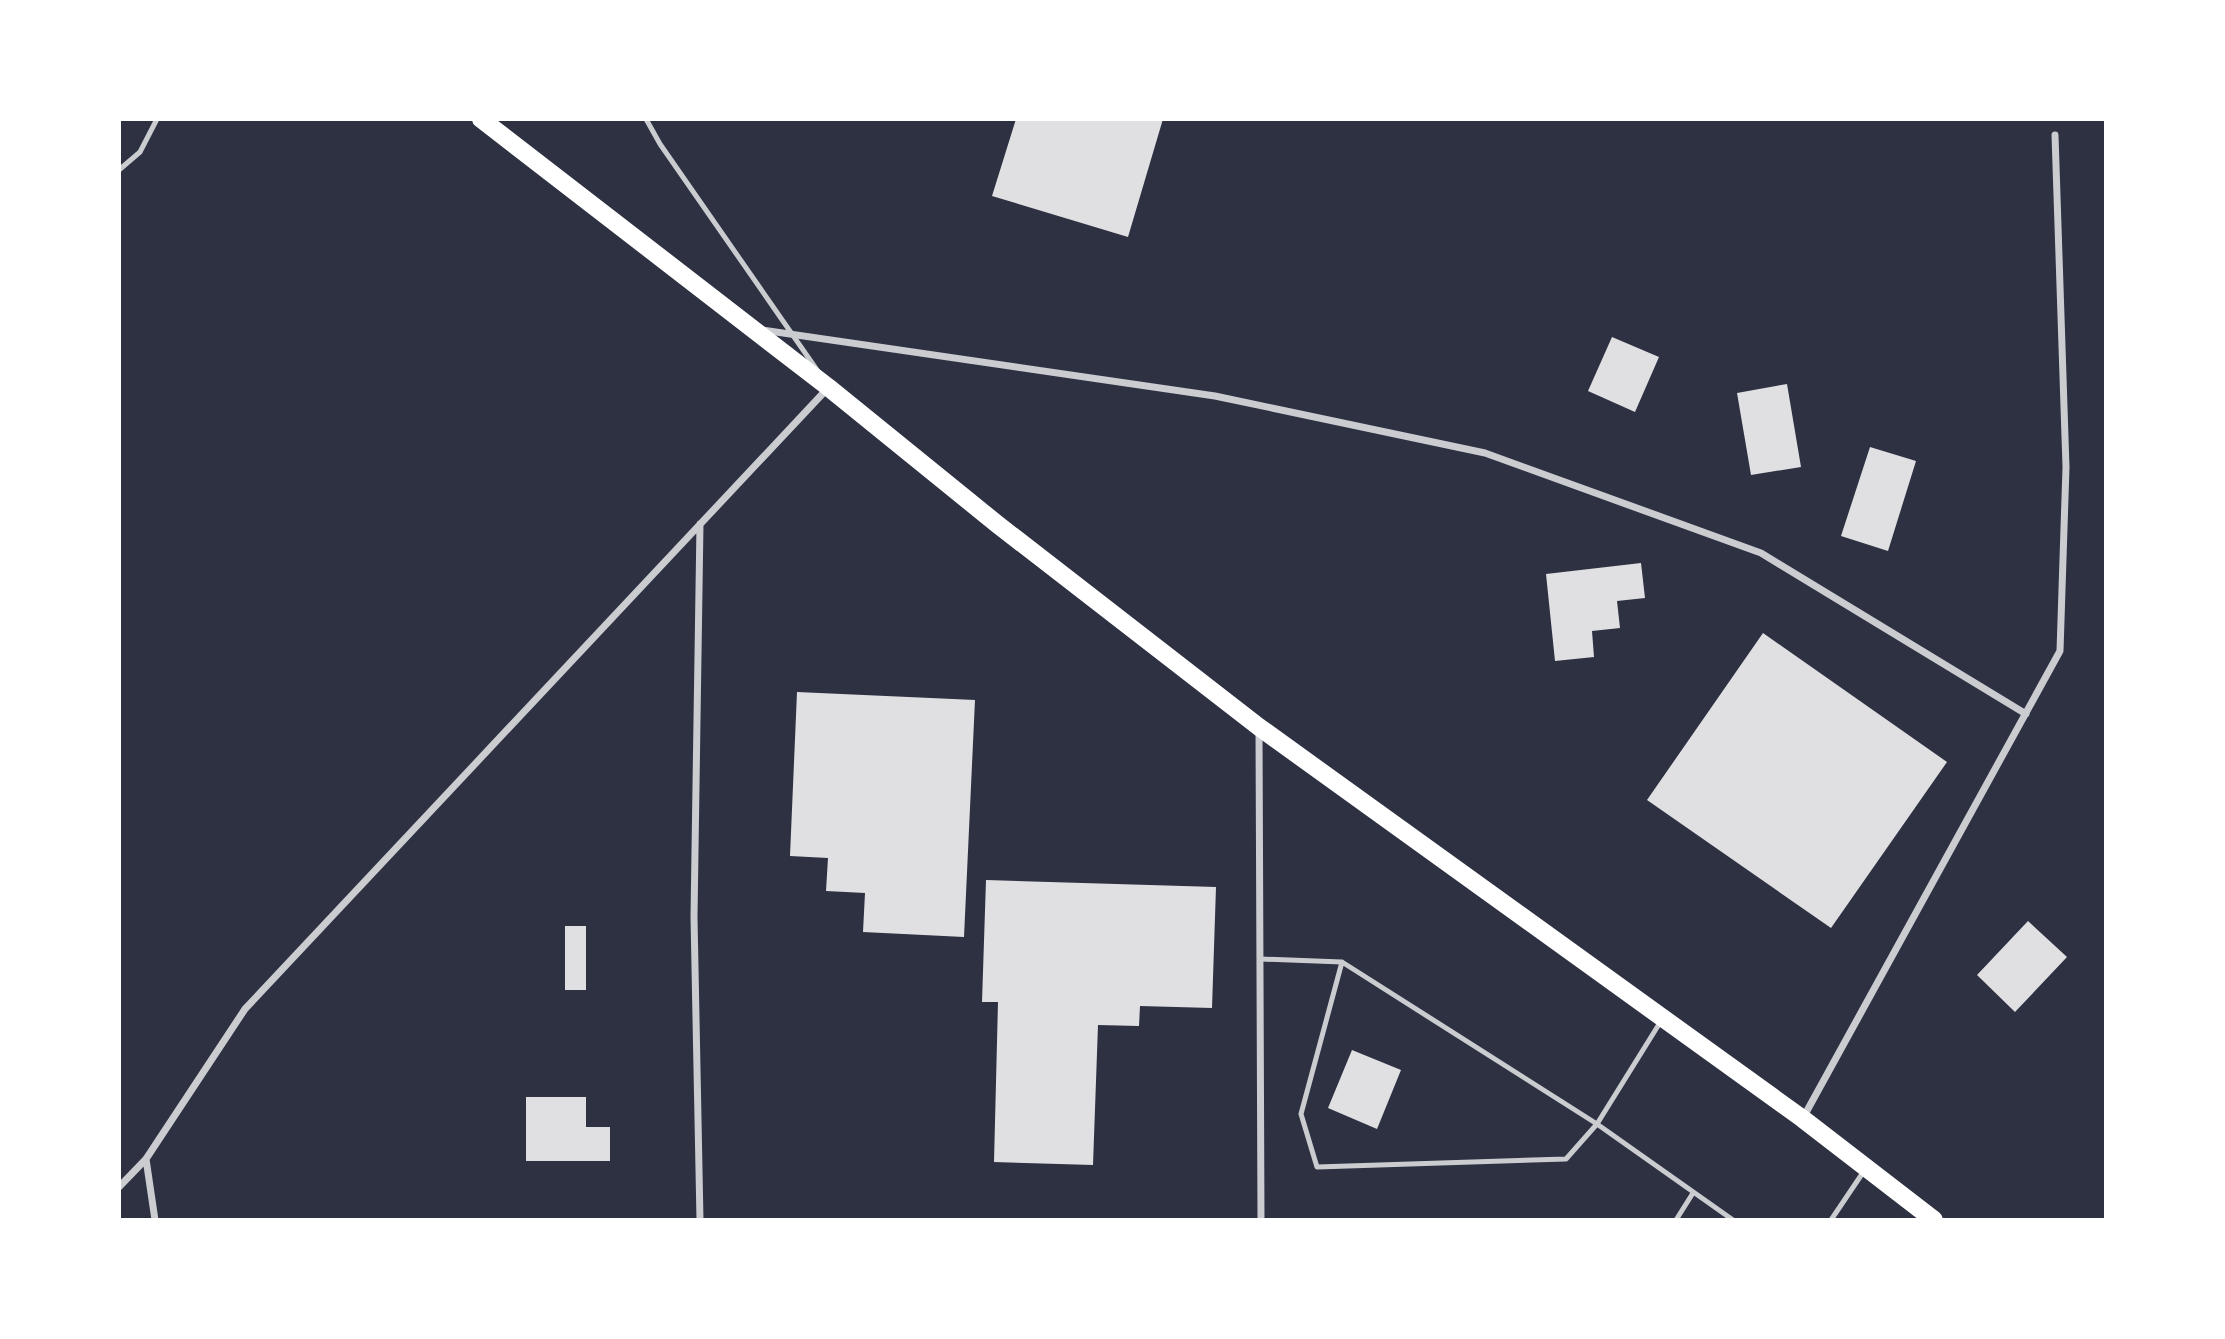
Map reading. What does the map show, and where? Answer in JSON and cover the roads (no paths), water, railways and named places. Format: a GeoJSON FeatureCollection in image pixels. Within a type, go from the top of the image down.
{"type":"FeatureCollection","features":[{"type":"Feature","properties":{"kind":"main road"},"geometry":{"type":"LineString","coordinates":[[481,119],[828,387],[1008,533],[1259,727],[1802,1119],[1934,1220]]}},
{"type":"Feature","properties":{"kind":"street"},"geometry":{"type":"LineString","coordinates":[[1802,1119],[2060,651],[2066,467],[2055,135]]}},
{"type":"Feature","properties":{"kind":"street"},"geometry":{"type":"LineString","coordinates":[[751,329],[1215,396],[1485,453],[1761,553],[2026,714]]}},
{"type":"Feature","properties":{"kind":"street"},"geometry":{"type":"LineString","coordinates":[[119,1187],[146,1159],[245,1009],[828,387]]}},
{"type":"Feature","properties":{"kind":"street"},"geometry":{"type":"LineString","coordinates":[[700,524],[694,917],[700,1220]]}},
{"type":"Feature","properties":{"kind":"street"},"geometry":{"type":"LineString","coordinates":[[1259,727],[1261,1220]]}},
{"type":"Feature","properties":{"kind":"street"},"geometry":{"type":"LineString","coordinates":[[146,1159],[155,1220]]}},
{"type":"Feature","properties":{"kind":"lane"},"geometry":{"type":"LineString","coordinates":[[119,170],[140,152],[157,119]]}},
{"type":"Feature","properties":{"kind":"lane"},"geometry":{"type":"LineString","coordinates":[[646,119],[660,144],[828,387]]}},
{"type":"Feature","properties":{"kind":"lane"},"geometry":{"type":"LineString","coordinates":[[1261,959],[1342,962],[1597,1124],[1733,1220]]}},
{"type":"Feature","properties":{"kind":"lane"},"geometry":{"type":"LineString","coordinates":[[1342,962],[1301,1114],[1317,1167],[1566,1159],[1597,1124],[1663,1018]]}},
{"type":"Feature","properties":{"kind":"lane"},"geometry":{"type":"LineString","coordinates":[[1831,1220],[1866,1168]]}},
{"type":"Feature","properties":{"kind":"lane"},"geometry":{"type":"LineString","coordinates":[[1676,1220],[1693,1193]]}}]}
